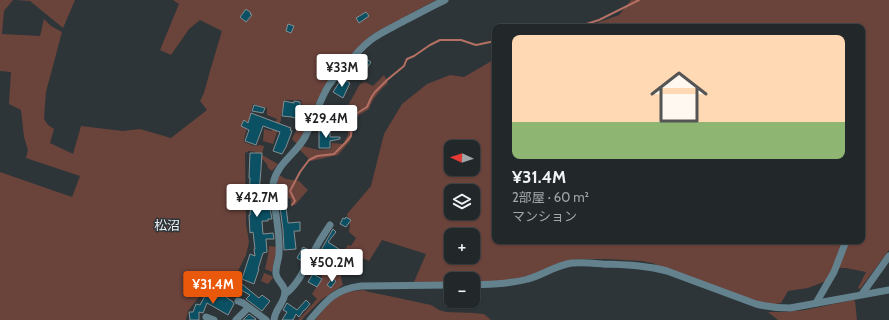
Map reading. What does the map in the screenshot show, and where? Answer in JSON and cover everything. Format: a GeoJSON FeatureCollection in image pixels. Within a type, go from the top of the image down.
{"type":"FeatureCollection","features":[{"type":"Feature","properties":{"kind":"street"},"geometry":{"type":"LineString","coordinates":[[274,320],[275,312],[285,294],[284,289],[276,276],[279,246],[273,186],[278,170],[305,137],[322,97],[335,76],[366,44],[389,29],[445,0]]}},
{"type":"Feature","properties":{"kind":"street"},"geometry":{"type":"LineString","coordinates":[[285,294],[292,289],[298,281],[330,225]]}},
{"type":"Feature","properties":{"kind":"street"},"geometry":{"type":"LineString","coordinates":[[816,303],[834,272],[845,244]]}},
{"type":"Feature","properties":{"kind":"street"},"geometry":{"type":"LineString","coordinates":[[862,294],[889,256]]}},
{"type":"Feature","properties":{"kind":"street"},"geometry":{"type":"LineString","coordinates":[[480,284],[513,282],[529,279],[571,263],[637,265],[652,267],[667,271],[756,304],[770,307],[790,308],[889,290]]}},
{"type":"Feature","properties":{"kind":"street"},"geometry":{"type":"LineString","coordinates":[[310,320],[328,299],[345,289],[361,286],[444,285]]}},
{"type":"Feature","properties":{"kind":"street"},"geometry":{"type":"LineString","coordinates":[[238,301],[266,320]]}},
{"type":"Feature","properties":{"kind":"street"},"geometry":{"type":"LineString","coordinates":[[236,320],[248,308]]}},
{"type":"Feature","properties":{"kind":"shaded area"},"geometry":{"type":"Polygon","coordinates":[[[0,0],[13,0],[4,11],[2,34],[40,36],[44,19],[51,26],[62,32],[46,92],[44,119],[48,125],[54,129],[50,143],[73,154],[81,126],[123,131],[140,129],[171,138],[207,110],[200,101],[204,93],[222,31],[200,20],[189,29],[171,55],[160,50],[179,4],[173,0],[436,0],[371,35],[332,74],[327,76],[331,78],[313,109],[302,105],[301,100],[285,100],[281,120],[273,144],[263,141],[264,129],[272,131],[277,119],[267,115],[267,108],[253,104],[244,142],[254,146],[264,146],[262,155],[278,164],[272,171],[261,158],[257,157],[256,152],[249,151],[245,153],[246,224],[249,242],[246,255],[232,283],[199,297],[188,311],[186,320],[0,320],[0,172],[72,197],[80,176],[26,158],[28,150],[24,137],[21,110],[9,104],[11,72],[0,71],[0,0]]]}},
{"type":"Feature","properties":{"kind":"shaded area"},"geometry":{"type":"Polygon","coordinates":[[[16,0],[75,0],[63,28],[30,1],[16,0]]]}},
{"type":"Feature","properties":{"kind":"shaded area"},"geometry":{"type":"Polygon","coordinates":[[[631,0],[889,0],[889,250],[860,289],[858,288],[866,272],[840,268],[826,281],[808,288],[788,291],[781,303],[771,305],[743,297],[652,263],[608,259],[576,259],[556,264],[539,272],[513,280],[480,282],[480,272],[444,272],[444,283],[414,282],[426,254],[382,240],[369,261],[352,255],[342,268],[341,276],[343,285],[321,300],[302,320],[298,320],[317,299],[312,294],[322,278],[320,269],[330,253],[338,248],[344,250],[348,245],[351,246],[356,238],[349,232],[350,224],[347,214],[371,186],[384,134],[402,104],[427,84],[450,75],[464,77],[492,61],[492,244],[865,244],[865,24],[594,24],[619,15],[631,0]]]}},
{"type":"Feature","properties":{"kind":"shaded area"},"geometry":{"type":"Polygon","coordinates":[[[384,75],[388,83],[377,95],[369,109],[356,117],[353,122],[353,133],[350,141],[338,155],[311,161],[300,150],[302,146],[319,150],[331,149],[332,143],[343,144],[348,135],[346,120],[350,111],[347,107],[360,84],[365,82],[373,86],[384,75]]]}},
{"type":"Feature","properties":{"kind":"shaded area"},"geometry":{"type":"Polygon","coordinates":[[[300,125],[306,128],[303,136],[297,144],[292,139],[300,125]]]}},
{"type":"Feature","properties":{"kind":"shaded area"},"geometry":{"type":"Polygon","coordinates":[[[279,175],[286,179],[299,181],[308,190],[295,205],[291,204],[291,199],[287,196],[276,196],[276,187],[279,175]]]}},
{"type":"Feature","properties":{"kind":"shaded area"},"geometry":{"type":"Polygon","coordinates":[[[269,246],[277,247],[272,272],[265,269],[269,246]]]}},
{"type":"Feature","properties":{"kind":"shaded area"},"geometry":{"type":"Polygon","coordinates":[[[264,273],[272,276],[273,278],[268,284],[261,281],[264,273]]]}},
{"type":"Feature","properties":{"kind":"shaded area"},"geometry":{"type":"Polygon","coordinates":[[[363,290],[431,305],[446,312],[484,314],[491,320],[315,320],[329,303],[337,297],[347,292],[363,290]]]}},
{"type":"Feature","properties":{"kind":"shaded area"},"geometry":{"type":"Polygon","coordinates":[[[853,300],[855,301],[857,320],[778,320],[768,312],[805,310],[853,300]]]}},
{"type":"Feature","properties":{"kind":"building"},"geometry":{"type":"Polygon","coordinates":[[[246,9],[252,15],[246,22],[240,17],[246,9]]]}},
{"type":"Feature","properties":{"kind":"building"},"geometry":{"type":"Polygon","coordinates":[[[366,12],[369,16],[359,23],[356,18],[366,12]]]}},
{"type":"Feature","properties":{"kind":"building"},"geometry":{"type":"Polygon","coordinates":[[[288,24],[294,26],[291,33],[286,31],[288,24]]]}},
{"type":"Feature","properties":{"kind":"building"},"geometry":{"type":"Polygon","coordinates":[[[362,56],[371,62],[360,78],[351,71],[362,56]]]}},
{"type":"Feature","properties":{"kind":"building"},"geometry":{"type":"Polygon","coordinates":[[[342,78],[350,83],[343,98],[333,92],[342,78]]]}},
{"type":"Feature","properties":{"kind":"building"},"geometry":{"type":"Polygon","coordinates":[[[284,101],[294,103],[294,101],[300,102],[300,106],[312,110],[306,122],[292,117],[282,116],[284,101]]]}},
{"type":"Feature","properties":{"kind":"building"},"geometry":{"type":"Polygon","coordinates":[[[254,105],[265,108],[263,113],[252,111],[254,105]]]}},
{"type":"Feature","properties":{"kind":"building"},"geometry":{"type":"Polygon","coordinates":[[[343,108],[348,111],[345,117],[340,113],[343,108]]]}},
{"type":"Feature","properties":{"kind":"building"},"geometry":{"type":"Polygon","coordinates":[[[251,113],[291,128],[290,130],[292,131],[282,154],[273,151],[280,132],[263,126],[256,145],[245,141],[249,130],[241,126],[244,120],[248,123],[251,113]]]}},
{"type":"Feature","properties":{"kind":"building"},"geometry":{"type":"Polygon","coordinates":[[[319,131],[330,131],[330,137],[340,137],[340,139],[330,141],[330,148],[319,148],[319,131]]]}},
{"type":"Feature","properties":{"kind":"building"},"geometry":{"type":"Polygon","coordinates":[[[250,153],[262,153],[259,193],[267,193],[272,219],[262,221],[263,234],[273,233],[274,239],[266,239],[267,252],[263,253],[254,284],[242,279],[250,254],[255,256],[253,232],[250,233],[249,215],[251,203],[249,203],[250,153]]]}},
{"type":"Feature","properties":{"kind":"building"},"geometry":{"type":"Polygon","coordinates":[[[279,199],[285,199],[288,223],[300,222],[300,231],[294,231],[296,249],[284,250],[279,199]]]}},
{"type":"Feature","properties":{"kind":"building"},"geometry":{"type":"Polygon","coordinates":[[[346,217],[351,220],[346,227],[340,224],[343,218],[345,219],[346,217]]]}},
{"type":"Feature","properties":{"kind":"building"},"geometry":{"type":"Polygon","coordinates":[[[333,229],[336,232],[328,242],[342,251],[339,256],[337,255],[332,266],[323,262],[319,268],[313,264],[333,229]]]}},
{"type":"Feature","properties":{"kind":"building"},"geometry":{"type":"Polygon","coordinates":[[[303,247],[309,250],[302,261],[297,258],[303,247]]]}},
{"type":"Feature","properties":{"kind":"building"},"geometry":{"type":"Polygon","coordinates":[[[313,274],[322,279],[317,287],[308,282],[313,274]]]}},
{"type":"Feature","properties":{"kind":"building"},"geometry":{"type":"Polygon","coordinates":[[[332,278],[336,281],[331,288],[327,285],[332,278]]]}},
{"type":"Feature","properties":{"kind":"building"},"geometry":{"type":"Polygon","coordinates":[[[237,280],[259,298],[262,295],[270,301],[262,311],[246,299],[250,295],[234,286],[237,280]]]}},
{"type":"Feature","properties":{"kind":"building"},"geometry":{"type":"Polygon","coordinates":[[[224,288],[229,291],[226,297],[234,304],[228,315],[207,303],[203,313],[199,312],[199,320],[190,320],[189,312],[193,312],[196,304],[200,305],[206,294],[212,296],[214,293],[220,296],[224,288]]]}},
{"type":"Feature","properties":{"kind":"building"},"geometry":{"type":"Polygon","coordinates":[[[306,300],[310,304],[299,317],[296,314],[293,320],[282,320],[287,312],[283,310],[287,303],[297,310],[306,300]]]}},
{"type":"Feature","properties":{"kind":"building"},"geometry":{"type":"Polygon","coordinates":[[[249,314],[256,319],[243,320],[249,314]]]}},
{"type":"Feature","properties":{"kind":"waterway"},"geometry":{"type":"LineString","coordinates":[[586,24],[599,20],[639,0]]}},
{"type":"Feature","properties":{"kind":"waterway"},"geometry":{"type":"LineString","coordinates":[[292,205],[295,201],[290,191],[300,172],[309,160],[317,156],[334,154],[346,142],[351,136],[350,119],[367,107],[375,92],[404,66],[407,59],[440,40],[461,40],[476,45],[492,42]]}},
{"type":"Feature","properties":{"kind":"district","name":"松沼"},"geometry":{"type":"Point","coordinates":[167,225]}}]}
